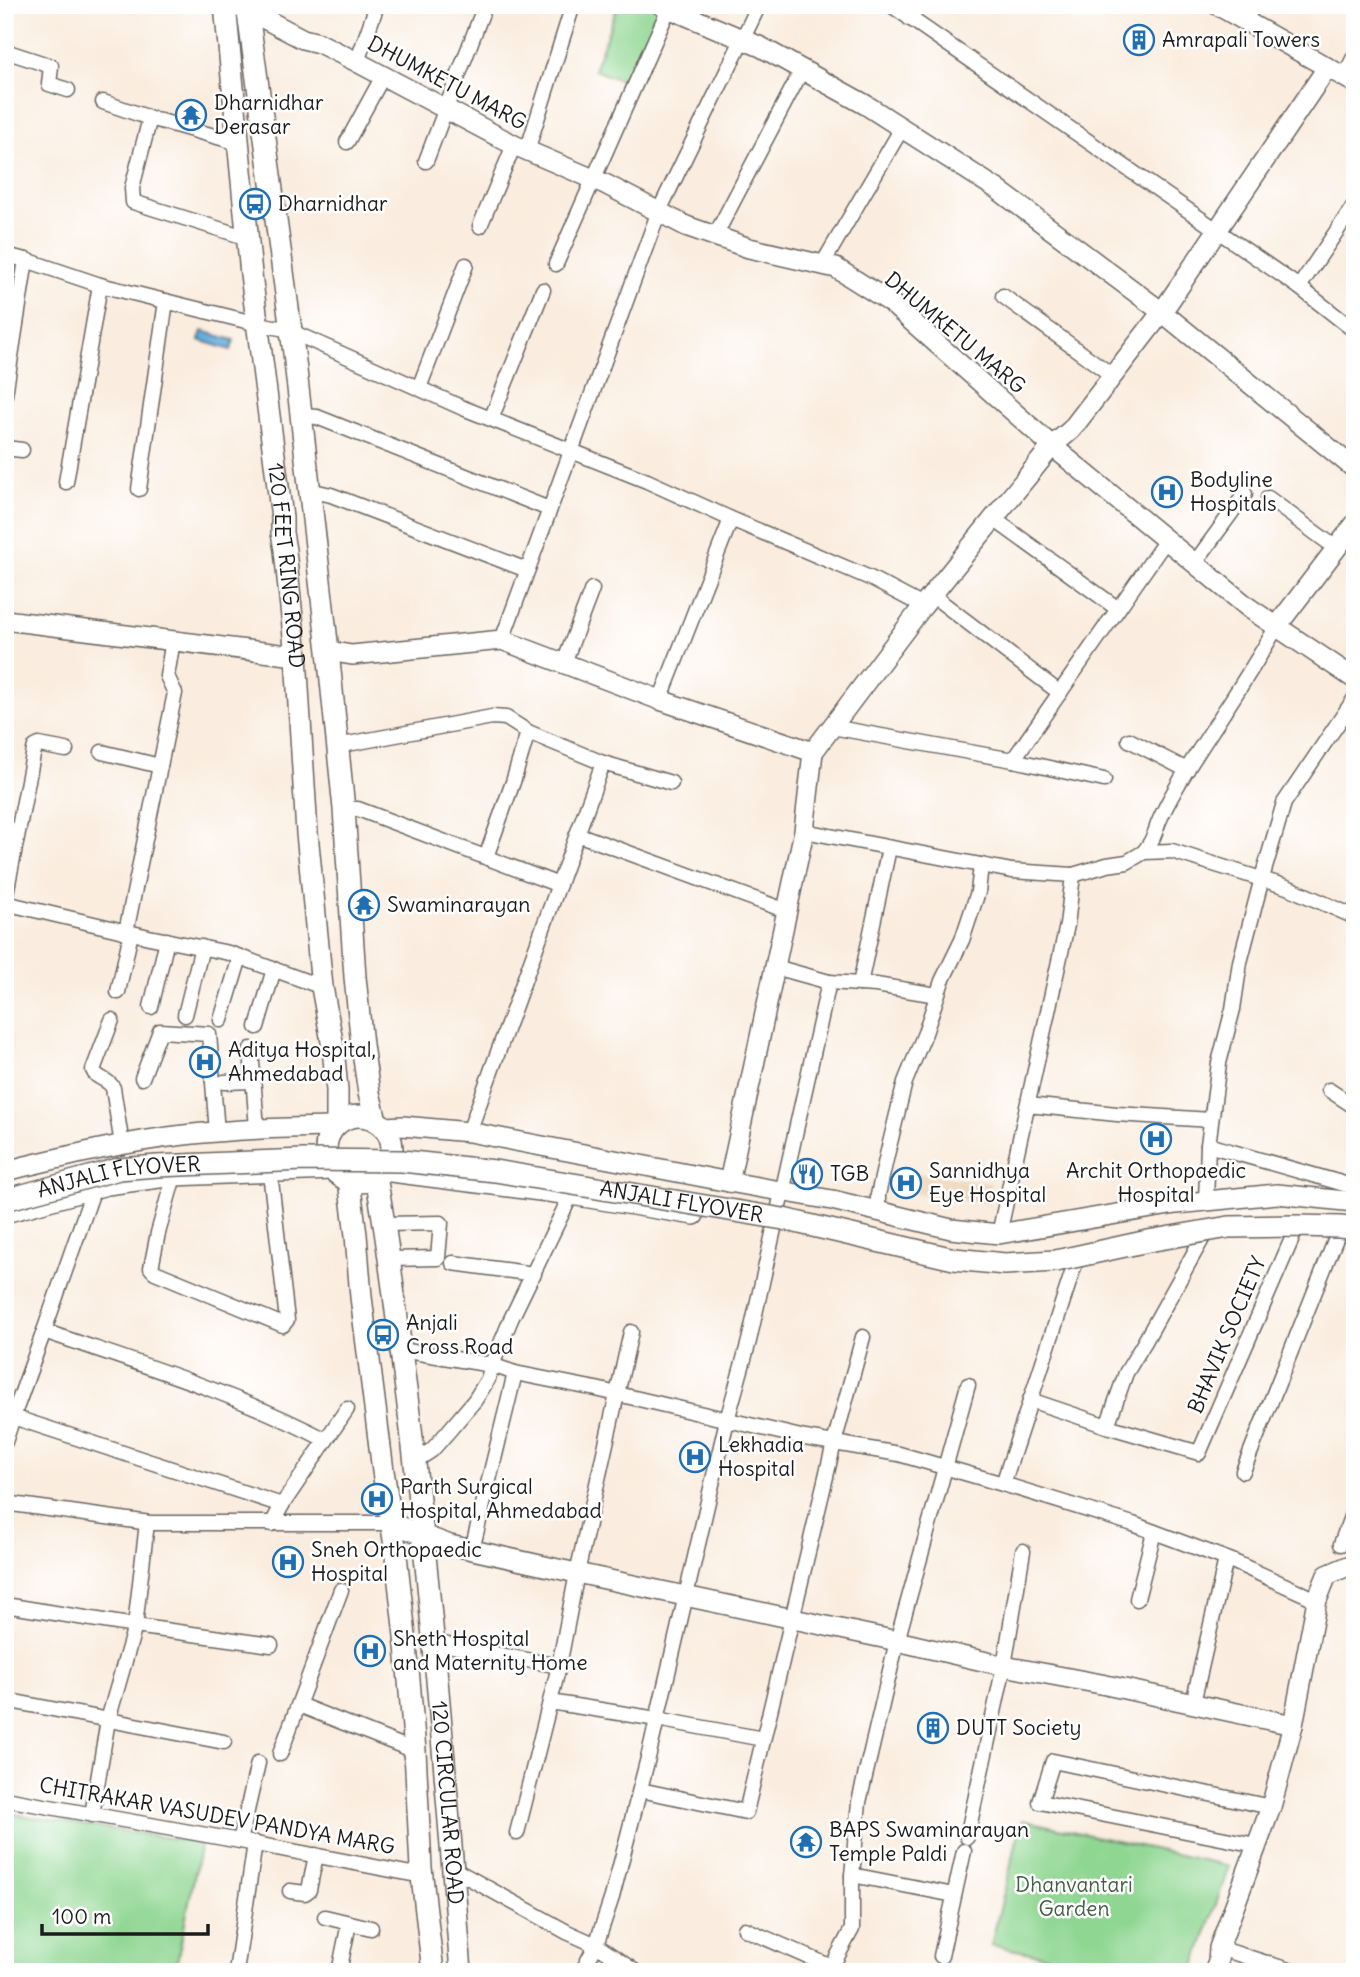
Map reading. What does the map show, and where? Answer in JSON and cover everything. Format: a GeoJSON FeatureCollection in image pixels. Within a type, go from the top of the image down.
{"type":"FeatureCollection","features":[{"type":"Feature","properties":{"kind":"main road","name":"120 FEET RING ROAD"},"geometry":{"type":"LineString","coordinates":[[225,5],[248,238],[296,656],[307,833],[322,986],[334,1047],[337,1090],[335,1126]]}},
{"type":"Feature","properties":{"kind":"main road","name":"120 FEET RING ROAD"},"geometry":{"type":"LineString","coordinates":[[249,6],[291,330],[328,651],[344,808],[362,1045],[369,1093],[380,1124]]}},
{"type":"Feature","properties":{"kind":"main road"},"geometry":{"type":"LineString","coordinates":[[356,1116],[366,1116],[380,1124],[389,1135],[391,1144],[388,1163],[379,1174],[367,1181],[341,1175],[327,1158],[326,1145],[335,1126],[345,1118],[356,1116]]}},
{"type":"Feature","properties":{"kind":"main road","name":"ANJALI FLYOVER"},"geometry":{"type":"LineString","coordinates":[[5,1185],[114,1158],[159,1152],[332,1146],[441,1152],[550,1166],[741,1198],[956,1246],[1006,1250],[1054,1247],[1227,1213],[1295,1212],[1355,1217]]}},
{"type":"Feature","properties":{"kind":"main road","name":"ANJALI FLYOVER"},"geometry":{"type":"LineString","coordinates":[[5,1200],[119,1170],[156,1166],[304,1160],[402,1161],[495,1171],[783,1219],[954,1259],[1005,1264],[1056,1261],[1229,1227],[1340,1227],[1349,1235]]}},
{"type":"Feature","properties":{"kind":"main road","name":"120 CIRCULAR ROAD"},"geometry":{"type":"LineString","coordinates":[[379,1174],[415,1461],[461,1972]]}},
{"type":"Feature","properties":{"kind":"main road","name":"120 CIRCULAR ROAD"},"geometry":{"type":"LineString","coordinates":[[341,1175],[356,1235],[361,1297],[406,1644],[422,1876],[433,1972]]}},
{"type":"Feature","properties":{"kind":"street"},"geometry":{"type":"LineString","coordinates":[[356,62],[377,5]]}},
{"type":"Feature","properties":{"kind":"street"},"geometry":{"type":"LineString","coordinates":[[426,162],[485,5]]}},
{"type":"Feature","properties":{"kind":"street"},"geometry":{"type":"LineString","coordinates":[[480,226],[520,148],[573,5]]}},
{"type":"Feature","properties":{"kind":"street"},"geometry":{"type":"LineString","coordinates":[[502,640],[659,211],[760,5]]}},
{"type":"Feature","properties":{"kind":"street"},"geometry":{"type":"LineString","coordinates":[[891,5],[1140,176],[1299,288],[1355,331]]}},
{"type":"Feature","properties":{"kind":"street"},"geometry":{"type":"LineString","coordinates":[[910,19],[919,5]]}},
{"type":"Feature","properties":{"kind":"street"},"geometry":{"type":"LineString","coordinates":[[1217,5],[1249,13],[1342,76]]}},
{"type":"Feature","properties":{"kind":"street","name":"DHUMKETU MARG"},"geometry":{"type":"LineString","coordinates":[[249,6],[303,39],[319,43],[520,148],[595,179],[686,226],[749,248],[836,268],[890,302],[1052,446],[1249,608],[1355,679]]}},
{"type":"Feature","properties":{"kind":"street"},"geometry":{"type":"LineString","coordinates":[[556,264],[595,179],[664,6],[743,40],[866,105],[998,189],[1161,312],[1355,469]]}},
{"type":"Feature","properties":{"kind":"street"},"geometry":{"type":"LineString","coordinates":[[5,51],[51,66],[48,84],[68,90]]}},
{"type":"Feature","properties":{"kind":"street"},"geometry":{"type":"LineString","coordinates":[[729,1182],[804,831],[813,752],[927,600],[1052,446],[1072,430],[1161,312],[1215,231],[1342,76],[1355,55]]}},
{"type":"Feature","properties":{"kind":"street"},"geometry":{"type":"LineString","coordinates":[[715,236],[802,70]]}},
{"type":"Feature","properties":{"kind":"street"},"geometry":{"type":"LineString","coordinates":[[347,142],[383,76]]}},
{"type":"Feature","properties":{"kind":"street"},"geometry":{"type":"LineString","coordinates":[[103,102],[239,143]]}},
{"type":"Feature","properties":{"kind":"street"},"geometry":{"type":"LineString","coordinates":[[150,118],[132,188],[133,202],[248,238]]}},
{"type":"Feature","properties":{"kind":"street"},"geometry":{"type":"LineString","coordinates":[[822,265],[902,128]]}},
{"type":"Feature","properties":{"kind":"street"},"geometry":{"type":"LineString","coordinates":[[1299,288],[1355,204]]}},
{"type":"Feature","properties":{"kind":"street"},"geometry":{"type":"LineString","coordinates":[[5,254],[100,285],[291,330],[491,419],[647,481],[731,519],[927,600],[1060,693]]}},
{"type":"Feature","properties":{"kind":"street"},"geometry":{"type":"LineString","coordinates":[[5,395],[26,260]]}},
{"type":"Feature","properties":{"kind":"street"},"geometry":{"type":"LineString","coordinates":[[419,388],[466,265]]}},
{"type":"Feature","properties":{"kind":"street"},"geometry":{"type":"LineString","coordinates":[[66,482],[100,285]]}},
{"type":"Feature","properties":{"kind":"street"},"geometry":{"type":"LineString","coordinates":[[491,419],[543,290]]}},
{"type":"Feature","properties":{"kind":"street"},"geometry":{"type":"LineString","coordinates":[[1003,296],[1113,376]]}},
{"type":"Feature","properties":{"kind":"street"},"geometry":{"type":"LineString","coordinates":[[139,489],[166,301]]}},
{"type":"Feature","properties":{"kind":"street"},"geometry":{"type":"LineString","coordinates":[[301,416],[317,416],[549,509]]}},
{"type":"Feature","properties":{"kind":"street"},"geometry":{"type":"LineString","coordinates":[[5,448],[22,450]]}},
{"type":"Feature","properties":{"kind":"street"},"geometry":{"type":"LineString","coordinates":[[309,490],[331,495],[527,570]]}},
{"type":"Feature","properties":{"kind":"street"},"geometry":{"type":"LineString","coordinates":[[1194,564],[1245,494]]}},
{"type":"Feature","properties":{"kind":"street"},"geometry":{"type":"LineString","coordinates":[[1268,498],[1336,548]]}},
{"type":"Feature","properties":{"kind":"street"},"geometry":{"type":"LineString","coordinates":[[660,700],[731,519]]}},
{"type":"Feature","properties":{"kind":"street"},"geometry":{"type":"LineString","coordinates":[[994,519],[1118,609]]}},
{"type":"Feature","properties":{"kind":"street"},"geometry":{"type":"LineString","coordinates":[[804,831],[1012,871],[1073,875],[1127,862],[1144,852],[1154,838],[1158,824],[1186,770],[1243,684],[1277,626],[1354,526]]}},
{"type":"Feature","properties":{"kind":"street"},"geometry":{"type":"LineString","coordinates":[[1013,760],[1166,540]]}},
{"type":"Feature","properties":{"kind":"street"},"geometry":{"type":"LineString","coordinates":[[564,663],[592,589]]}},
{"type":"Feature","properties":{"kind":"street"},"geometry":{"type":"LineString","coordinates":[[5,620],[296,656]]}},
{"type":"Feature","properties":{"kind":"street"},"geometry":{"type":"LineString","coordinates":[[118,992],[175,693],[167,676],[173,640]]}},
{"type":"Feature","properties":{"kind":"street"},"geometry":{"type":"LineString","coordinates":[[328,651],[352,655],[502,640],[660,700],[813,752]]}},
{"type":"Feature","properties":{"kind":"street"},"geometry":{"type":"LineString","coordinates":[[1030,1400],[1107,1426],[1126,1373],[1202,1239],[1208,1145],[1219,1063],[1233,1009],[1240,962],[1262,878],[1284,803],[1355,698]]}},
{"type":"Feature","properties":{"kind":"street"},"geometry":{"type":"LineString","coordinates":[[337,746],[492,718],[506,718],[528,732],[603,763],[671,783]]}},
{"type":"Feature","properties":{"kind":"street"},"geometry":{"type":"LineString","coordinates":[[832,727],[1013,760],[1104,780]]}},
{"type":"Feature","properties":{"kind":"street"},"geometry":{"type":"LineString","coordinates":[[486,857],[528,732]]}},
{"type":"Feature","properties":{"kind":"street"},"geometry":{"type":"LineString","coordinates":[[1129,740],[1186,770]]}},
{"type":"Feature","properties":{"kind":"street"},"geometry":{"type":"LineString","coordinates":[[66,750],[38,746],[34,750],[5,901],[240,957],[322,986]]}},
{"type":"Feature","properties":{"kind":"street"},"geometry":{"type":"LineString","coordinates":[[102,752],[160,766]]}},
{"type":"Feature","properties":{"kind":"street"},"geometry":{"type":"LineString","coordinates":[[469,1132],[603,763]]}},
{"type":"Feature","properties":{"kind":"street"},"geometry":{"type":"LineString","coordinates":[[344,808],[358,809],[559,885]]}},
{"type":"Feature","properties":{"kind":"street"},"geometry":{"type":"LineString","coordinates":[[578,834],[787,911]]}},
{"type":"Feature","properties":{"kind":"street"},"geometry":{"type":"LineString","coordinates":[[860,984],[889,848]]}},
{"type":"Feature","properties":{"kind":"street"},"geometry":{"type":"LineString","coordinates":[[1144,852],[1172,850],[1287,887],[1355,917]]}},
{"type":"Feature","properties":{"kind":"street"},"geometry":{"type":"LineString","coordinates":[[878,1211],[878,1195],[905,1082],[937,995],[962,940],[978,892],[981,866]]}},
{"type":"Feature","properties":{"kind":"street"},"geometry":{"type":"LineString","coordinates":[[999,1234],[1067,925],[1073,875]]}},
{"type":"Feature","properties":{"kind":"street"},"geometry":{"type":"LineString","coordinates":[[151,1007],[167,940]]}},
{"type":"Feature","properties":{"kind":"street"},"geometry":{"type":"LineString","coordinates":[[185,1015],[202,947]]}},
{"type":"Feature","properties":{"kind":"street"},"geometry":{"type":"LineString","coordinates":[[221,1020],[240,957]]}},
{"type":"Feature","properties":{"kind":"street"},"geometry":{"type":"LineString","coordinates":[[775,967],[829,982],[876,985],[937,995]]}},
{"type":"Feature","properties":{"kind":"street"},"geometry":{"type":"LineString","coordinates":[[257,1027],[274,969]]}},
{"type":"Feature","properties":{"kind":"street"},"geometry":{"type":"LineString","coordinates":[[582,1972],[596,1945],[612,1896],[640,1790],[727,1420],[749,1341],[829,982]]}},
{"type":"Feature","properties":{"kind":"street"},"geometry":{"type":"LineString","coordinates":[[112,1020],[93,1070],[94,1074],[112,1085],[122,1145]]}},
{"type":"Feature","properties":{"kind":"street"},"geometry":{"type":"LineString","coordinates":[[142,1078],[160,1031],[209,1034],[217,1132]]}},
{"type":"Feature","properties":{"kind":"street"},"geometry":{"type":"LineString","coordinates":[[251,1049],[257,1129]]}},
{"type":"Feature","properties":{"kind":"street"},"geometry":{"type":"LineString","coordinates":[[224,1082],[252,1081]]}},
{"type":"Feature","properties":{"kind":"street"},"geometry":{"type":"LineString","coordinates":[[1329,1090],[1355,1107]]}},
{"type":"Feature","properties":{"kind":"street"},"geometry":{"type":"LineString","coordinates":[[1028,1105],[1211,1120]]}},
{"type":"Feature","properties":{"kind":"street"},"geometry":{"type":"LineString","coordinates":[[380,1124],[469,1132],[832,1200],[951,1228],[999,1234],[1176,1204],[1278,1194],[1355,1202]]}},
{"type":"Feature","properties":{"kind":"street"},"geometry":{"type":"LineString","coordinates":[[5,1171],[81,1153],[183,1135],[335,1126]]}},
{"type":"Feature","properties":{"kind":"street"},"geometry":{"type":"LineString","coordinates":[[1208,1145],[1355,1187]]}},
{"type":"Feature","properties":{"kind":"street"},"geometry":{"type":"LineString","coordinates":[[5,1213],[107,1185],[174,1176],[270,1172],[341,1175]]}},
{"type":"Feature","properties":{"kind":"street"},"geometry":{"type":"LineString","coordinates":[[174,1176],[151,1268],[283,1325],[287,1320],[270,1172]]}},
{"type":"Feature","properties":{"kind":"street"},"geometry":{"type":"LineString","coordinates":[[379,1174],[571,1195],[774,1227],[966,1270],[987,1271],[1075,1264],[1214,1237],[1320,1233],[1349,1235],[1242,1471]]}},
{"type":"Feature","properties":{"kind":"street"},"geometry":{"type":"LineString","coordinates":[[5,1442],[9,1416],[44,1331],[94,1188]]}},
{"type":"Feature","properties":{"kind":"street"},"geometry":{"type":"LineString","coordinates":[[415,1461],[432,1450],[475,1400],[488,1379],[511,1319],[571,1195]]}},
{"type":"Feature","properties":{"kind":"street"},"geometry":{"type":"LineString","coordinates":[[385,1224],[441,1223],[438,1258],[390,1259]]}},
{"type":"Feature","properties":{"kind":"street","name":"BHAVIK SOCIETY"},"geometry":{"type":"LineString","coordinates":[[1107,1426],[1199,1453],[1294,1234]]}},
{"type":"Feature","properties":{"kind":"street"},"geometry":{"type":"LineString","coordinates":[[453,1263],[534,1274]]}},
{"type":"Feature","properties":{"kind":"street"},"geometry":{"type":"LineString","coordinates":[[1003,1483],[1075,1264]]}},
{"type":"Feature","properties":{"kind":"street"},"geometry":{"type":"LineString","coordinates":[[44,1331],[221,1393],[285,1419],[326,1440]]}},
{"type":"Feature","properties":{"kind":"street"},"geometry":{"type":"LineString","coordinates":[[517,1833],[559,1666],[631,1332]]}},
{"type":"Feature","properties":{"kind":"street"},"geometry":{"type":"LineString","coordinates":[[640,1790],[746,1812],[834,1443],[863,1337]]}},
{"type":"Feature","properties":{"kind":"street"},"geometry":{"type":"LineString","coordinates":[[401,1350],[492,1365],[515,1373],[805,1438],[899,1454],[1003,1483],[1154,1532],[1226,1559],[1317,1600]]}},
{"type":"Feature","properties":{"kind":"street"},"geometry":{"type":"LineString","coordinates":[[472,1549],[515,1373]]}},
{"type":"Feature","properties":{"kind":"street"},"geometry":{"type":"LineString","coordinates":[[745,1929],[835,1970],[852,1929],[852,1875],[859,1802],[897,1641],[968,1385]]}},
{"type":"Feature","properties":{"kind":"street"},"geometry":{"type":"LineString","coordinates":[[272,1524],[347,1409]]}},
{"type":"Feature","properties":{"kind":"street"},"geometry":{"type":"LineString","coordinates":[[9,1416],[282,1505]]}},
{"type":"Feature","properties":{"kind":"street"},"geometry":{"type":"LineString","coordinates":[[5,1503],[148,1523],[391,1523],[450,1545],[1004,1666],[1293,1724]]}},
{"type":"Feature","properties":{"kind":"street"},"geometry":{"type":"LineString","coordinates":[[1341,1544],[1355,1506]]}},
{"type":"Feature","properties":{"kind":"street"},"geometry":{"type":"LineString","coordinates":[[92,1815],[108,1720],[135,1626],[148,1523]]}},
{"type":"Feature","properties":{"kind":"street"},"geometry":{"type":"LineString","coordinates":[[1137,1599],[1154,1532]]}},
{"type":"Feature","properties":{"kind":"street"},"geometry":{"type":"LineString","coordinates":[[941,1956],[1004,1666],[1023,1551]]}},
{"type":"Feature","properties":{"kind":"street"},"geometry":{"type":"LineString","coordinates":[[1192,1703],[1226,1559]]}},
{"type":"Feature","properties":{"kind":"street"},"geometry":{"type":"LineString","coordinates":[[1214,1972],[1219,1948],[1271,1807],[1293,1724],[1317,1600],[1327,1575],[1348,1566],[1355,1567]]}},
{"type":"Feature","properties":{"kind":"street"},"geometry":{"type":"LineString","coordinates":[[280,1754],[341,1590]]}},
{"type":"Feature","properties":{"kind":"street"},"geometry":{"type":"LineString","coordinates":[[5,1605],[271,1644]]}},
{"type":"Feature","properties":{"kind":"street"},"geometry":{"type":"LineString","coordinates":[[432,1642],[559,1666]]}},
{"type":"Feature","properties":{"kind":"street"},"geometry":{"type":"LineString","coordinates":[[5,1700],[224,1742]]}},
{"type":"Feature","properties":{"kind":"street"},"geometry":{"type":"LineString","coordinates":[[550,1702],[763,1739]]}},
{"type":"Feature","properties":{"kind":"street"},"geometry":{"type":"LineString","coordinates":[[299,1705],[415,1751]]}},
{"type":"Feature","properties":{"kind":"street"},"geometry":{"type":"LineString","coordinates":[[1256,1845],[1040,1802],[1053,1761],[1271,1807]]}},
{"type":"Feature","properties":{"kind":"street"},"geometry":{"type":"LineString","coordinates":[[236,1972],[258,1763]]}},
{"type":"Feature","properties":{"kind":"street","name":"CHITRAKAR VASUDEV PANDYA MARG"},"geometry":{"type":"LineString","coordinates":[[5,1799],[422,1876]]}},
{"type":"Feature","properties":{"kind":"street"},"geometry":{"type":"LineString","coordinates":[[290,1891],[305,1893],[309,1890],[316,1855]]}},
{"type":"Feature","properties":{"kind":"street"},"geometry":{"type":"LineString","coordinates":[[453,1868],[567,1932],[596,1945],[636,1972]]}},
{"type":"Feature","properties":{"kind":"street"},"geometry":{"type":"LineString","coordinates":[[852,1875],[954,1895]]}},
{"type":"Feature","properties":{"kind":"street"},"geometry":{"type":"LineString","coordinates":[[325,1917],[371,1928]]}},
{"type":"Feature","properties":{"kind":"street"},"geometry":{"type":"LineString","coordinates":[[339,1972],[349,1923]]}},
{"type":"Feature","properties":{"kind":"street"},"geometry":{"type":"LineString","coordinates":[[1219,1948],[1295,1972]]}},
{"type":"Feature","properties":{"kind":"shaded area"},"geometry":{"type":"Polygon","coordinates":[[[892,1169],[991,1183],[988,1204],[889,1190],[892,1169]]]}},
{"type":"Feature","properties":{"kind":"green space"},"geometry":{"type":"Polygon","coordinates":[[[618,5],[654,5],[663,9],[633,85],[594,70],[618,5]]]}},
{"type":"Feature","properties":{"kind":"green space"},"geometry":{"type":"Polygon","coordinates":[[[7,1813],[201,1843],[175,1972],[5,1972],[7,1813]]]}},
{"type":"Feature","properties":{"kind":"green space","name":"Dhanvantari Garden"},"geometry":{"type":"Polygon","coordinates":[[[1022,1820],[1229,1866],[1193,1972],[1125,1972],[991,1945],[1022,1820]]]}},
{"type":"Feature","properties":{"kind":"water"},"geometry":{"type":"Polygon","coordinates":[[[202,331],[234,340],[231,350],[199,340],[202,331]]]}},
{"type":"Feature","properties":{"kind":"place","name":"Amrapali Towers"},"geometry":{"type":"Point","coordinates":[1139,40]}},
{"type":"Feature","properties":{"kind":"place","name":"Dharnidhar Derasar"},"geometry":{"type":"Point","coordinates":[191,115]}},
{"type":"Feature","properties":{"kind":"place","name":"Dharnidhar"},"geometry":{"type":"Point","coordinates":[255,204]}},
{"type":"Feature","properties":{"kind":"place","name":"Bodyline Hospitals"},"geometry":{"type":"Point","coordinates":[1167,492]}},
{"type":"Feature","properties":{"kind":"place","name":"Swaminarayan"},"geometry":{"type":"Point","coordinates":[364,905]}},
{"type":"Feature","properties":{"kind":"place","name":"Aditya Hospital, Ahmedabad"},"geometry":{"type":"Point","coordinates":[205,1062]}},
{"type":"Feature","properties":{"kind":"place","name":"Archit Orthopaedic Hospital"},"geometry":{"type":"Point","coordinates":[1156,1139]}},
{"type":"Feature","properties":{"kind":"place","name":"TGB"},"geometry":{"type":"Point","coordinates":[807,1174]}},
{"type":"Feature","properties":{"kind":"place","name":"Sannidhya Eye Hospital"},"geometry":{"type":"Point","coordinates":[906,1183]}},
{"type":"Feature","properties":{"kind":"place","name":"Anjali Cross Road"},"geometry":{"type":"Point","coordinates":[383,1335]}},
{"type":"Feature","properties":{"kind":"place","name":"Lekhadia Hospital"},"geometry":{"type":"Point","coordinates":[695,1457]}},
{"type":"Feature","properties":{"kind":"place","name":"Parth Surgical Hospital, Ahmedabad"},"geometry":{"type":"Point","coordinates":[377,1499]}},
{"type":"Feature","properties":{"kind":"place","name":"Sneh Orthopaedic Hospital"},"geometry":{"type":"Point","coordinates":[288,1562]}},
{"type":"Feature","properties":{"kind":"place","name":"Sheth Hospital and Maternity Home"},"geometry":{"type":"Point","coordinates":[370,1651]}},
{"type":"Feature","properties":{"kind":"place","name":"DUTT Society"},"geometry":{"type":"Point","coordinates":[933,1728]}},
{"type":"Feature","properties":{"kind":"place","name":"BAPS Swaminarayan Temple Paldi"},"geometry":{"type":"Point","coordinates":[806,1842]}}]}
